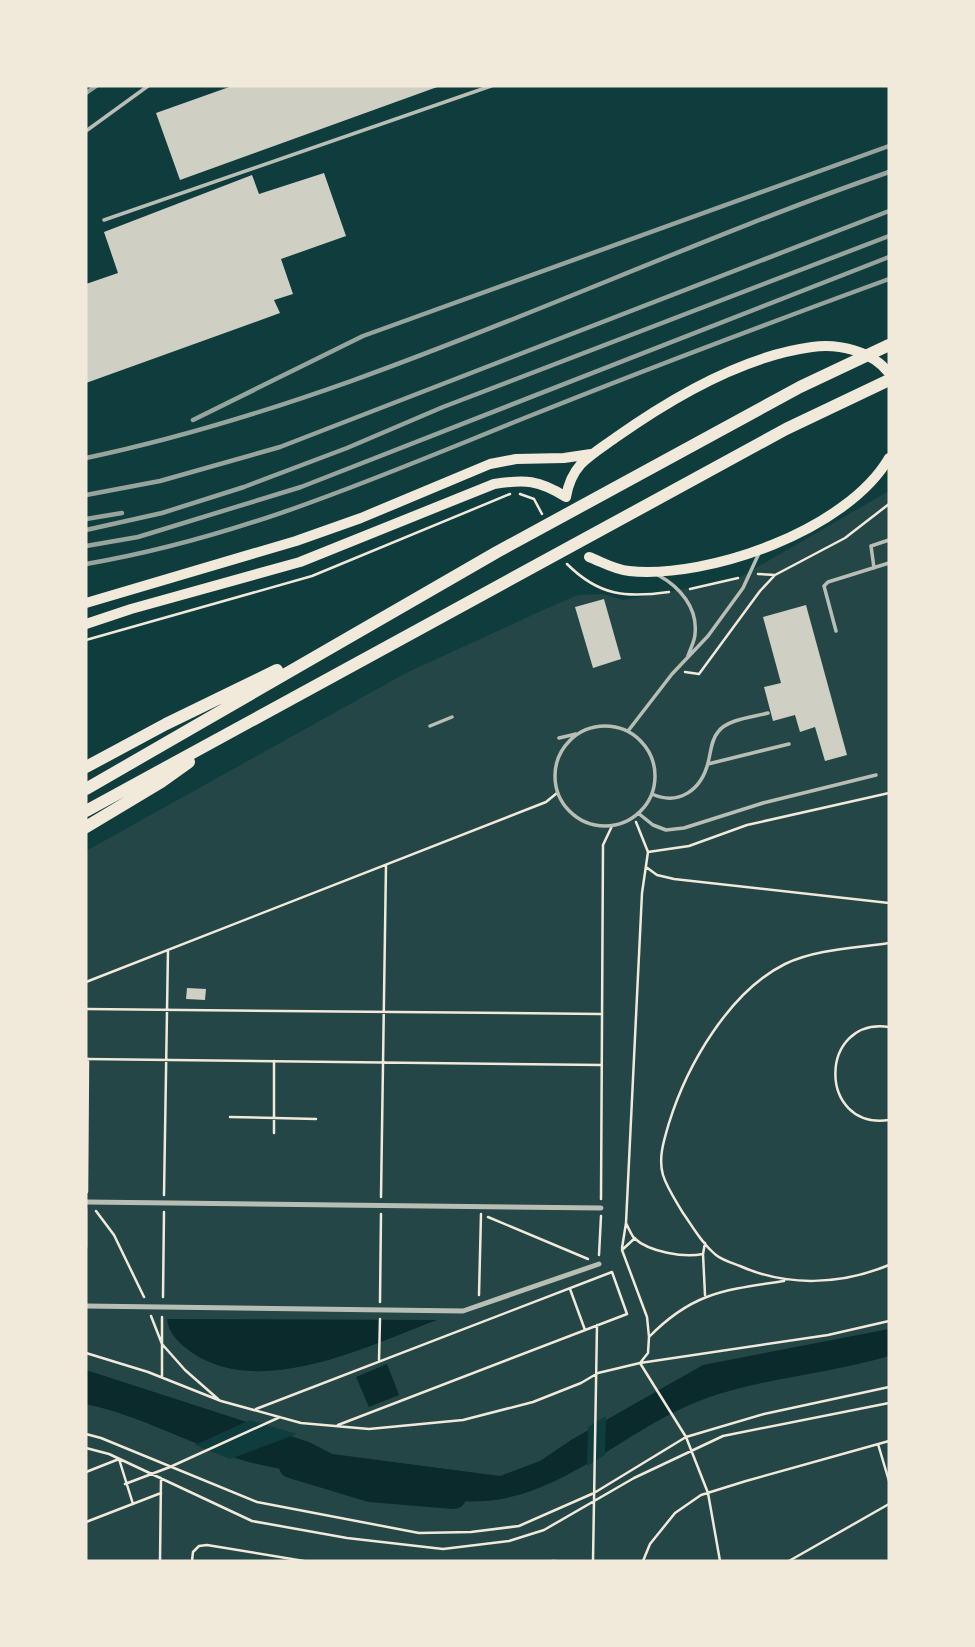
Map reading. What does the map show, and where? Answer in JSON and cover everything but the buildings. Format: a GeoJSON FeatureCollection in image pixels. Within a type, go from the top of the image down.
{"type":"FeatureCollection","features":[{"type":"Feature","properties":{"kind":"highway"},"geometry":{"type":"LineString","coordinates":[[86,789],[497,552],[800,387],[889,345]]}},
{"type":"Feature","properties":{"kind":"highway"},"geometry":{"type":"LineString","coordinates":[[86,811],[888,373]]}},
{"type":"Feature","properties":{"kind":"highway"},"geometry":{"type":"LineString","coordinates":[[86,767],[166,724],[356,632]]}},
{"type":"Feature","properties":{"kind":"highway"},"geometry":{"type":"LineString","coordinates":[[86,827],[161,782],[227,736]]}},
{"type":"Feature","properties":{"kind":"main road"},"geometry":{"type":"LineString","coordinates":[[86,624],[300,562],[494,484],[520,480],[539,483],[566,497],[574,473],[595,453],[681,398],[770,356],[813,346],[838,346],[863,353],[888,373]]}},
{"type":"Feature","properties":{"kind":"main road"},"geometry":{"type":"LineString","coordinates":[[86,603],[296,541],[361,518],[490,464],[516,458],[595,453]]}},
{"type":"Feature","properties":{"kind":"main road"},"geometry":{"type":"LineString","coordinates":[[589,557],[626,571],[712,565],[760,549],[837,512],[886,468],[889,458]]}},
{"type":"Feature","properties":{"kind":"street"},"geometry":{"type":"LineString","coordinates":[[86,1202],[481,1210],[601,1208]]}},
{"type":"Feature","properties":{"kind":"street"},"geometry":{"type":"LineString","coordinates":[[86,1306],[463,1311],[599,1264]]}},
{"type":"Feature","properties":{"kind":"lane"},"geometry":{"type":"LineString","coordinates":[[86,131],[148,86]]}},
{"type":"Feature","properties":{"kind":"lane"},"geometry":{"type":"LineString","coordinates":[[104,220],[491,86]]}},
{"type":"Feature","properties":{"kind":"lane"},"geometry":{"type":"LineString","coordinates":[[874,568],[871,546],[889,540]]}},
{"type":"Feature","properties":{"kind":"lane"},"geometry":{"type":"LineString","coordinates":[[628,731],[708,636],[743,588],[760,549]]}},
{"type":"Feature","properties":{"kind":"lane"},"geometry":{"type":"LineString","coordinates":[[836,631],[824,586],[828,582],[889,564]]}},
{"type":"Feature","properties":{"kind":"lane"},"geometry":{"type":"LineString","coordinates":[[650,571],[673,583],[693,614],[695,635],[687,658]]}},
{"type":"Feature","properties":{"kind":"lane"},"geometry":{"type":"LineString","coordinates":[[652,794],[670,799],[682,797],[694,790],[708,764],[717,732],[724,726],[768,713]]}},
{"type":"Feature","properties":{"kind":"lane"},"geometry":{"type":"LineString","coordinates":[[430,726],[452,717]]}},
{"type":"Feature","properties":{"kind":"lane"},"geometry":{"type":"LineString","coordinates":[[559,738],[594,727],[611,726],[628,731],[641,741],[651,756],[655,773],[652,794],[634,817],[612,826],[595,826],[579,820],[566,808],[557,793],[555,769],[566,744],[578,733]]}},
{"type":"Feature","properties":{"kind":"lane"},"geometry":{"type":"LineString","coordinates":[[708,764],[789,744]]}},
{"type":"Feature","properties":{"kind":"lane"},"geometry":{"type":"LineString","coordinates":[[638,813],[653,825],[666,830],[684,828],[763,803],[876,775]]}},
{"type":"Feature","properties":{"kind":"path"},"geometry":{"type":"LineString","coordinates":[[86,640],[312,576],[513,493],[534,499],[543,518]]}},
{"type":"Feature","properties":{"kind":"path"},"geometry":{"type":"LineString","coordinates":[[679,668],[687,673],[699,674],[760,591],[775,575],[845,538],[889,503]]}},
{"type":"Feature","properties":{"kind":"path"},"geometry":{"type":"LineString","coordinates":[[565,562],[582,579],[619,594],[653,594],[749,576],[775,575]]}},
{"type":"Feature","properties":{"kind":"path"},"geometry":{"type":"LineString","coordinates":[[86,982],[547,802],[557,793]]}},
{"type":"Feature","properties":{"kind":"path"},"geometry":{"type":"LineString","coordinates":[[648,852],[689,846],[747,825],[889,793]]}},
{"type":"Feature","properties":{"kind":"path"},"geometry":{"type":"LineString","coordinates":[[634,817],[648,852],[642,893],[626,1223],[622,1250],[647,1317],[648,1353],[640,1363]]}},
{"type":"Feature","properties":{"kind":"path"},"geometry":{"type":"LineString","coordinates":[[479,1305],[481,1210],[599,1264],[603,845],[612,826]]}},
{"type":"Feature","properties":{"kind":"path"},"geometry":{"type":"LineString","coordinates":[[379,1360],[386,865]]}},
{"type":"Feature","properties":{"kind":"path"},"geometry":{"type":"LineString","coordinates":[[646,866],[657,875],[674,879],[889,903]]}},
{"type":"Feature","properties":{"kind":"path"},"geometry":{"type":"LineString","coordinates":[[889,943],[825,952],[786,963],[757,982],[723,1020],[697,1055],[676,1101],[661,1157],[663,1175],[675,1199],[717,1256],[757,1274],[816,1282],[844,1278],[889,1265]]}},
{"type":"Feature","properties":{"kind":"path"},"geometry":{"type":"LineString","coordinates":[[162,1377],[168,950]]}},
{"type":"Feature","properties":{"kind":"path"},"geometry":{"type":"LineString","coordinates":[[86,1009],[602,1014]]}},
{"type":"Feature","properties":{"kind":"path"},"geometry":{"type":"LineString","coordinates":[[889,1027],[870,1027],[855,1034],[844,1045],[836,1059],[834,1075],[837,1090],[845,1104],[857,1114],[871,1120],[889,1120]]}},
{"type":"Feature","properties":{"kind":"path"},"geometry":{"type":"LineString","coordinates":[[86,1247],[87,1059],[602,1065]]}},
{"type":"Feature","properties":{"kind":"path"},"geometry":{"type":"LineString","coordinates":[[274,1061],[274,1133]]}},
{"type":"Feature","properties":{"kind":"path"},"geometry":{"type":"LineString","coordinates":[[230,1117],[316,1119]]}},
{"type":"Feature","properties":{"kind":"path"},"geometry":{"type":"LineString","coordinates":[[626,1223],[635,1238],[666,1253],[690,1257],[703,1254]]}},
{"type":"Feature","properties":{"kind":"path"},"geometry":{"type":"LineString","coordinates":[[622,1250],[635,1238]]}},
{"type":"Feature","properties":{"kind":"path"},"geometry":{"type":"LineString","coordinates":[[705,1243],[705,1295]]}},
{"type":"Feature","properties":{"kind":"path"},"geometry":{"type":"LineString","coordinates":[[256,1409],[612,1272],[627,1314],[335,1426]]}},
{"type":"Feature","properties":{"kind":"path"},"geometry":{"type":"LineString","coordinates":[[649,1337],[667,1319],[705,1295],[788,1280]]}},
{"type":"Feature","properties":{"kind":"path"},"geometry":{"type":"LineString","coordinates":[[570,1289],[585,1330]]}},
{"type":"Feature","properties":{"kind":"path"},"geometry":{"type":"LineString","coordinates":[[86,1353],[162,1377],[221,1401],[301,1423],[369,1429],[463,1420],[533,1402],[581,1383],[598,1373],[640,1363],[828,1335],[889,1321]]}},
{"type":"Feature","properties":{"kind":"path"},"geometry":{"type":"LineString","coordinates":[[593,1561],[597,1325]]}},
{"type":"Feature","properties":{"kind":"path"},"geometry":{"type":"LineString","coordinates":[[640,1363],[686,1437],[708,1493],[720,1561]]}},
{"type":"Feature","properties":{"kind":"path"},"geometry":{"type":"LineString","coordinates":[[86,1434],[257,1502],[419,1533],[471,1532],[519,1526],[594,1493],[686,1437],[764,1414],[889,1387]]}},
{"type":"Feature","properties":{"kind":"path"},"geometry":{"type":"LineString","coordinates":[[86,1448],[118,1459],[252,1521],[347,1538],[443,1549],[509,1541],[544,1530],[594,1500],[723,1436],[889,1403]]}},
{"type":"Feature","properties":{"kind":"path"},"geometry":{"type":"LineString","coordinates":[[125,1484],[170,1467],[280,1417]]}},
{"type":"Feature","properties":{"kind":"path"},"geometry":{"type":"LineString","coordinates":[[643,1561],[650,1544],[675,1513],[708,1493],[889,1441]]}},
{"type":"Feature","properties":{"kind":"path"},"geometry":{"type":"LineString","coordinates":[[878,1444],[889,1481]]}},
{"type":"Feature","properties":{"kind":"path"},"geometry":{"type":"LineString","coordinates":[[86,1472],[118,1459]]}},
{"type":"Feature","properties":{"kind":"path"},"geometry":{"type":"LineString","coordinates":[[118,1459],[133,1504]]}},
{"type":"Feature","properties":{"kind":"path"},"geometry":{"type":"LineString","coordinates":[[160,1561],[161,1478]]}},
{"type":"Feature","properties":{"kind":"path"},"geometry":{"type":"LineString","coordinates":[[86,1522],[161,1493]]}},
{"type":"Feature","properties":{"kind":"path"},"geometry":{"type":"LineString","coordinates":[[789,1561],[889,1504]]}},
{"type":"Feature","properties":{"kind":"path"},"geometry":{"type":"LineString","coordinates":[[192,1561],[193,1552],[199,1546],[207,1545],[304,1561]]}},
{"type":"Feature","properties":{"kind":"shaded area"},"geometry":{"type":"Polygon","coordinates":[[[889,491],[889,1561],[86,1561],[86,851],[406,673],[541,611],[578,595],[603,594],[623,600],[735,580],[889,491]]]}},
{"type":"Feature","properties":{"kind":"shaded area"},"geometry":{"type":"Polygon","coordinates":[[[167,1319],[437,1320],[379,1343],[314,1364],[281,1370],[249,1371],[219,1365],[191,1352],[172,1333],[167,1319]]]}},
{"type":"Feature","properties":{"kind":"shaded area"},"geometry":{"type":"Polygon","coordinates":[[[889,1329],[889,1356],[766,1382],[694,1403],[668,1415],[567,1475],[514,1496],[485,1501],[434,1498],[245,1461],[127,1416],[86,1404],[86,1370],[309,1442],[332,1454],[500,1476],[540,1461],[571,1440],[703,1365],[889,1329]]]}},
{"type":"Feature","properties":{"kind":"shaded area"},"geometry":{"type":"Polygon","coordinates":[[[387,1364],[399,1395],[369,1407],[356,1377],[387,1364]]]}},
{"type":"Feature","properties":{"kind":"pier"},"geometry":{"type":"Polygon","coordinates":[[[606,1416],[605,1455],[587,1466],[588,1427],[606,1416]]]}},
{"type":"Feature","properties":{"kind":"pier"},"geometry":{"type":"Polygon","coordinates":[[[250,1420],[297,1434],[230,1459],[195,1445],[250,1420]]]}},
{"type":"Feature","properties":{"kind":"waterway"},"geometry":{"type":"LineString","coordinates":[[291,1466],[370,1490],[454,1497]]}},
{"type":"Feature","properties":{"kind":"railway"},"geometry":{"type":"LineString","coordinates":[[86,93],[96,86]]}},
{"type":"Feature","properties":{"kind":"railway"},"geometry":{"type":"LineString","coordinates":[[193,420],[363,336],[889,146]]}},
{"type":"Feature","properties":{"kind":"railway"},"geometry":{"type":"LineString","coordinates":[[86,458],[190,433],[291,402],[492,328],[789,209],[889,172]]}},
{"type":"Feature","properties":{"kind":"railway"},"geometry":{"type":"LineString","coordinates":[[86,495],[160,481],[280,447],[889,211]]}},
{"type":"Feature","properties":{"kind":"railway"},"geometry":{"type":"LineString","coordinates":[[86,530],[162,513],[244,487],[347,448],[443,407],[889,236]]}},
{"type":"Feature","properties":{"kind":"railway"},"geometry":{"type":"LineString","coordinates":[[86,546],[138,537],[301,487],[889,257]]}},
{"type":"Feature","properties":{"kind":"railway"},"geometry":{"type":"LineString","coordinates":[[86,564],[199,539],[308,504],[659,365],[889,279]]}},
{"type":"Feature","properties":{"kind":"railway"},"geometry":{"type":"LineString","coordinates":[[86,519],[122,513]]}}]}
